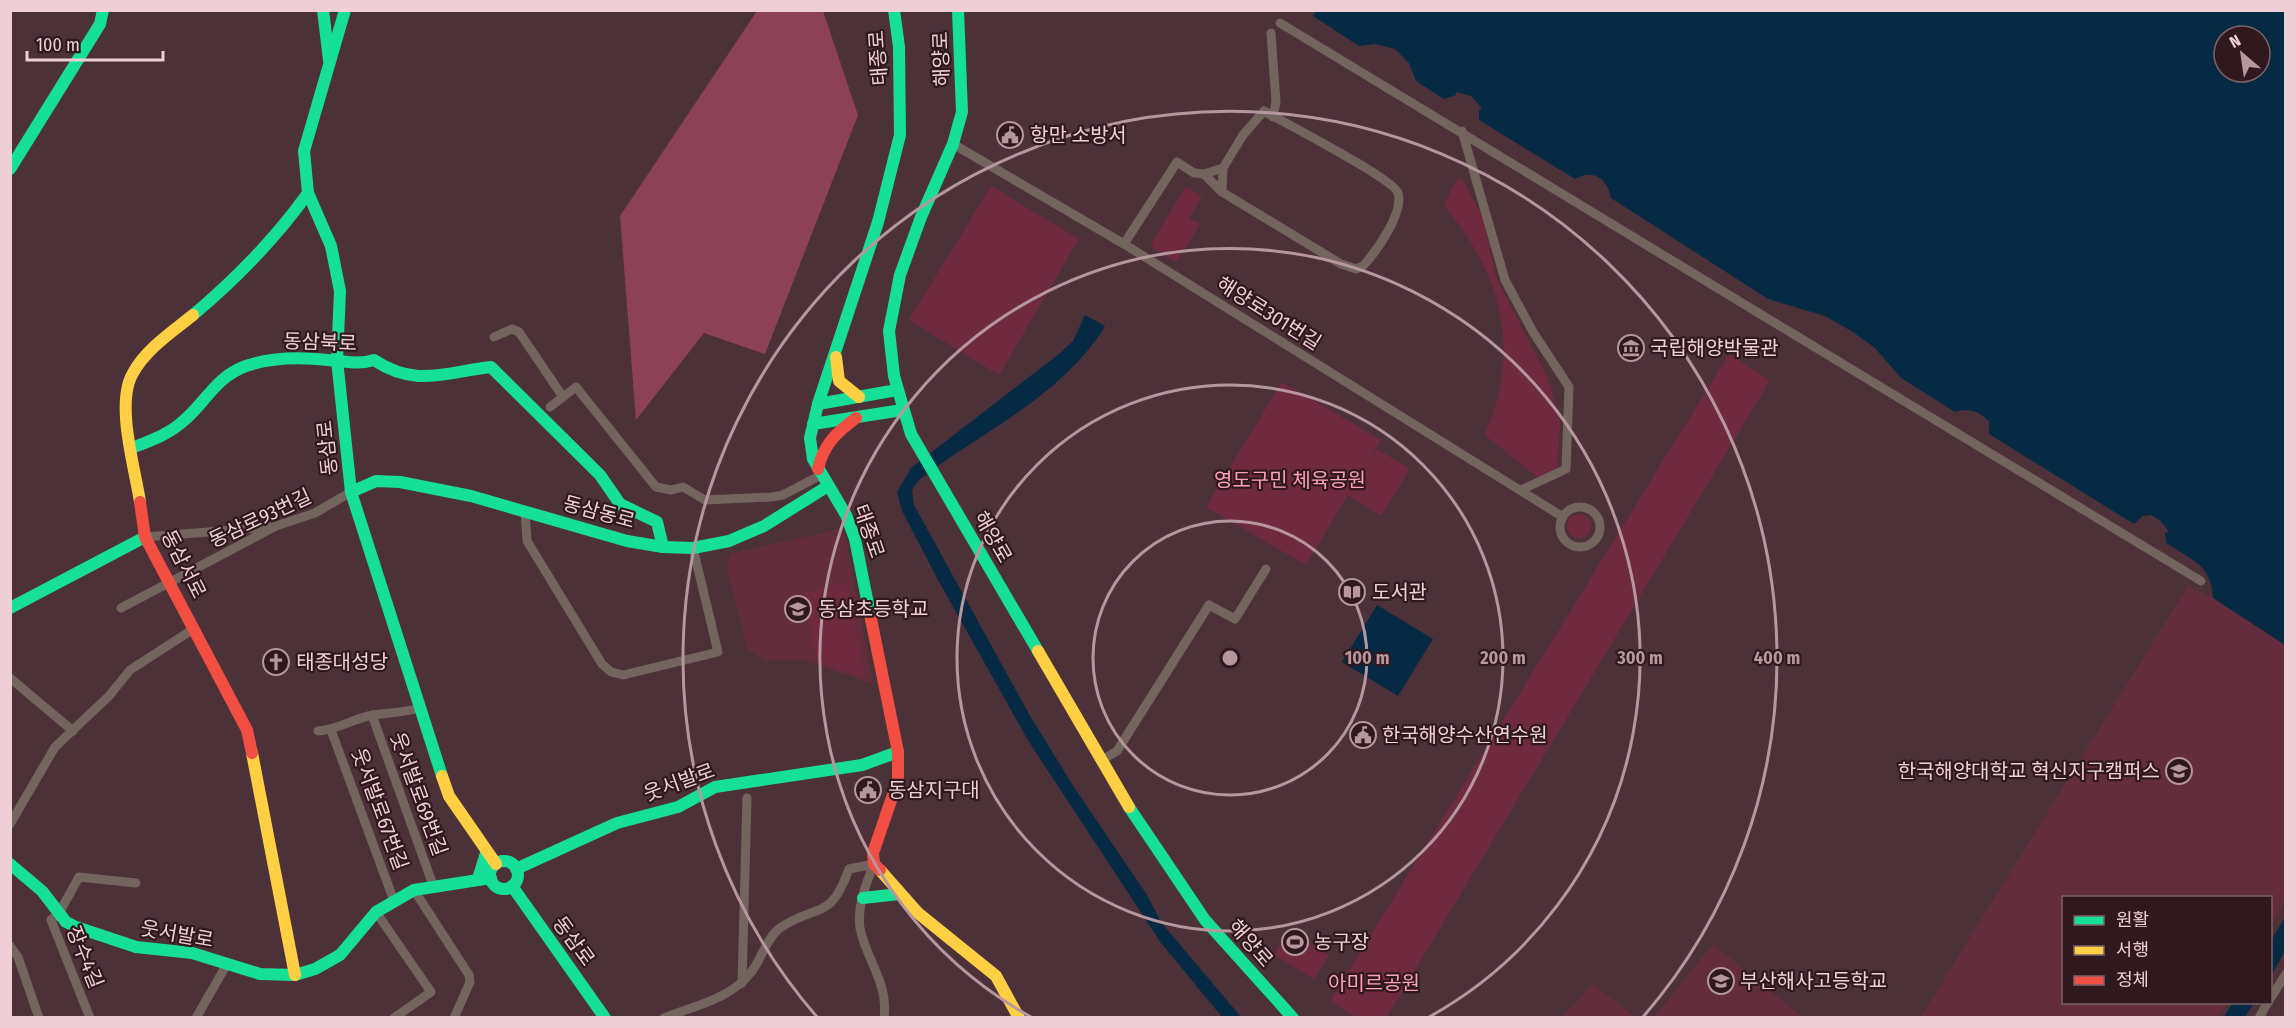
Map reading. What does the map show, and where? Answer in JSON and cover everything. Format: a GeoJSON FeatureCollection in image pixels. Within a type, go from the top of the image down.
{"type":"FeatureCollection","features":[{"type":"Feature","properties":{"kind":"main road"},"geometry":{"type":"LineString","coordinates":[[10,169],[100,24],[103,10]]}},
{"type":"Feature","properties":{"kind":"main road"},"geometry":{"type":"LineString","coordinates":[[323,10],[330,65]]}},
{"type":"Feature","properties":{"kind":"main road","name":"태종로"},"geometry":{"type":"LineString","coordinates":[[874,864],[873,853],[898,780],[898,752],[855,539],[846,515],[819,473],[812,448],[813,424],[818,404],[888,189],[900,135],[898,47],[894,10]]}},
{"type":"Feature","properties":{"kind":"main road","name":"해양로"},"geometry":{"type":"LineString","coordinates":[[958,10],[962,112],[953,144],[921,217],[900,275],[889,331],[902,410],[911,434],[944,492],[1146,836],[1205,920],[1293,1017]]}},
{"type":"Feature","properties":{"kind":"main road","name":"동삼로"},"geometry":{"type":"LineString","coordinates":[[346,12],[304,151],[308,193],[331,246],[338,281],[341,314],[337,360],[351,492],[449,796],[486,853],[496,864]]}},
{"type":"Feature","properties":{"kind":"main road","name":"동삼서로"},"geometry":{"type":"LineString","coordinates":[[295,975],[249,738],[239,711],[146,537],[124,398],[132,374],[148,353],[224,289],[274,238],[308,193]]}},
{"type":"Feature","properties":{"kind":"main road"},"geometry":{"type":"LineString","coordinates":[[836,353],[839,381],[858,397]]}},
{"type":"Feature","properties":{"kind":"main road","name":"동삼북로"},"geometry":{"type":"LineString","coordinates":[[132,448],[172,430],[184,420],[210,389],[233,371],[281,357],[337,360],[358,365],[374,360],[388,371],[406,377],[447,376],[472,368],[491,367],[600,475],[620,504],[657,522],[663,547]]}},
{"type":"Feature","properties":{"kind":"main road"},"geometry":{"type":"LineString","coordinates":[[818,404],[897,390]]}},
{"type":"Feature","properties":{"kind":"main road"},"geometry":{"type":"LineString","coordinates":[[813,424],[902,410]]}},
{"type":"Feature","properties":{"kind":"main road"},"geometry":{"type":"LineString","coordinates":[[819,473],[820,454],[827,442],[858,417]]}},
{"type":"Feature","properties":{"kind":"main road","name":"동삼동로"},"geometry":{"type":"LineString","coordinates":[[351,492],[376,481],[400,482],[471,496],[627,541],[663,547],[693,548],[729,541],[764,526],[828,486]]}},
{"type":"Feature","properties":{"kind":"main road"},"geometry":{"type":"LineString","coordinates":[[10,608],[146,537]]}},
{"type":"Feature","properties":{"kind":"main road","name":"웃서발로"},"geometry":{"type":"LineString","coordinates":[[516,869],[617,823],[678,807],[716,787],[862,765],[898,752]]}},
{"type":"Feature","properties":{"kind":"main road"},"geometry":{"type":"LineString","coordinates":[[485,878],[486,853]]}},
{"type":"Feature","properties":{"kind":"main road"},"geometry":{"type":"LineString","coordinates":[[507,862],[516,869],[517,880],[512,886],[501,888],[485,878],[496,864],[507,862]]}},
{"type":"Feature","properties":{"kind":"main road","name":"웃서발로"},"geometry":{"type":"LineString","coordinates":[[10,864],[42,891],[66,922],[76,927],[136,947],[192,953],[260,974],[295,975],[315,969],[340,955],[376,912],[414,890],[485,878]]}},
{"type":"Feature","properties":{"kind":"main road"},"geometry":{"type":"LineString","coordinates":[[874,864],[918,913],[996,976],[1019,1017]]}},
{"type":"Feature","properties":{"kind":"main road","name":"동삼로"},"geometry":{"type":"LineString","coordinates":[[512,886],[605,1017]]}},
{"type":"Feature","properties":{"kind":"main road"},"geometry":{"type":"LineString","coordinates":[[863,898],[899,894]]}},
{"type":"Feature","properties":{"kind":"street"},"geometry":{"type":"LineString","coordinates":[[1280,23],[1462,131],[2202,581]]}},
{"type":"Feature","properties":{"kind":"street"},"geometry":{"type":"LineString","coordinates":[[1271,33],[1276,102],[1274,117]]}},
{"type":"Feature","properties":{"kind":"street"},"geometry":{"type":"LineString","coordinates":[[1204,174],[1222,192],[1349,268],[1363,266],[1370,260],[1395,218],[1399,196],[1396,188],[1264,111],[1243,135],[1223,168],[1222,192]]}},
{"type":"Feature","properties":{"kind":"street"},"geometry":{"type":"LineString","coordinates":[[1462,131],[1505,280],[1533,332],[1569,387],[1566,469],[1521,490]]}},
{"type":"Feature","properties":{"kind":"street","name":"해양로301번길"},"geometry":{"type":"LineString","coordinates":[[953,144],[1124,244],[1563,517]]}},
{"type":"Feature","properties":{"kind":"street"},"geometry":{"type":"LineString","coordinates":[[1124,244],[1177,162],[1194,173],[1204,174],[1223,168]]}},
{"type":"Feature","properties":{"kind":"street"},"geometry":{"type":"LineString","coordinates":[[494,337],[512,329],[519,332],[563,397]]}},
{"type":"Feature","properties":{"kind":"street"},"geometry":{"type":"LineString","coordinates":[[550,407],[576,387],[656,487],[662,490],[683,487],[705,500],[772,497],[783,495],[819,473]]}},
{"type":"Feature","properties":{"kind":"street","name":"동삼로93번길"},"geometry":{"type":"LineString","coordinates":[[121,608],[276,526],[315,513],[351,492]]}},
{"type":"Feature","properties":{"kind":"street"},"geometry":{"type":"LineString","coordinates":[[1578,507],[1590,509],[1599,519],[1598,537],[1587,546],[1573,546],[1563,537],[1560,524],[1563,517],[1578,507]]}},
{"type":"Feature","properties":{"kind":"street"},"geometry":{"type":"LineString","coordinates":[[525,511],[527,541],[538,562],[602,664],[611,672],[623,675],[718,652],[693,548]]}},
{"type":"Feature","properties":{"kind":"street"},"geometry":{"type":"LineString","coordinates":[[146,537],[276,526]]}},
{"type":"Feature","properties":{"kind":"street"},"geometry":{"type":"LineString","coordinates":[[1102,760],[1117,751],[1209,605],[1235,620],[1266,569]]}},
{"type":"Feature","properties":{"kind":"street"},"geometry":{"type":"LineString","coordinates":[[10,824],[54,747],[109,696],[130,670],[195,628]]}},
{"type":"Feature","properties":{"kind":"street"},"geometry":{"type":"LineString","coordinates":[[10,678],[73,731]]}},
{"type":"Feature","properties":{"kind":"street"},"geometry":{"type":"LineString","coordinates":[[318,731],[331,730],[372,715],[399,714],[421,708]]}},
{"type":"Feature","properties":{"kind":"street","name":"웃서발로69번길"},"geometry":{"type":"LineString","coordinates":[[372,715],[433,885]]}},
{"type":"Feature","properties":{"kind":"street","name":"웃서발로67번길"},"geometry":{"type":"LineString","coordinates":[[331,730],[394,901]]}},
{"type":"Feature","properties":{"kind":"street"},"geometry":{"type":"LineString","coordinates":[[742,983],[747,798]]}},
{"type":"Feature","properties":{"kind":"street"},"geometry":{"type":"LineString","coordinates":[[664,1017],[735,990],[752,972],[777,930],[807,914],[827,908],[840,894],[849,869],[874,864],[863,898],[860,926],[883,986],[884,1017]]}},
{"type":"Feature","properties":{"kind":"street"},"geometry":{"type":"LineString","coordinates":[[59,914],[79,877],[136,883]]}},
{"type":"Feature","properties":{"kind":"street"},"geometry":{"type":"LineString","coordinates":[[414,890],[469,975],[470,982],[454,1017]]}},
{"type":"Feature","properties":{"kind":"street"},"geometry":{"type":"LineString","coordinates":[[376,912],[431,992],[394,1017]]}},
{"type":"Feature","properties":{"kind":"street","name":"장수4길"},"geometry":{"type":"LineString","coordinates":[[59,914],[51,920],[90,1017]]}},
{"type":"Feature","properties":{"kind":"street"},"geometry":{"type":"LineString","coordinates":[[10,946],[18,957],[39,1017]]}},
{"type":"Feature","properties":{"kind":"street"},"geometry":{"type":"LineString","coordinates":[[195,1017],[227,964]]}},
{"type":"Feature","properties":{"kind":"street"},"geometry":{"type":"LineString","coordinates":[[2272,998],[2286,974]]}},
{"type":"Feature","properties":{"kind":"street"},"geometry":{"type":"LineString","coordinates":[[2259,1017],[2268,1004]]}},
{"type":"Feature","properties":{"kind":"shaded area"},"geometry":{"type":"Polygon","coordinates":[[[757,11],[823,11],[858,115],[765,354],[704,333],[636,420],[620,216],[757,11]]]}},
{"type":"Feature","properties":{"kind":"shaded area","name":"동삼초등학교"},"geometry":{"type":"Polygon","coordinates":[[[839,529],[846,539],[873,684],[804,660],[766,660],[748,650],[727,569],[730,554],[839,529]]]}},
{"type":"Feature","properties":{"kind":"shaded area","name":"한국해양대학교 혁신지구캠퍼스"},"geometry":{"type":"Polygon","coordinates":[[[2188,586],[2213,598],[2285,645],[2285,901],[2272,925],[2272,896],[2062,896],[2062,1004],[2226,1004],[2218,1017],[1920,1018],[2188,586]]]}},
{"type":"Feature","properties":{"kind":"shaded area","name":"부산해사고등학교"},"geometry":{"type":"Polygon","coordinates":[[[1713,944],[1802,1017],[1654,1017],[1713,944]]]}},
{"type":"Feature","properties":{"kind":"shaded area"},"geometry":{"type":"Polygon","coordinates":[[[1593,984],[1635,1017],[1562,1017],[1593,984]]]}},
{"type":"Feature","properties":{"kind":"green space"},"geometry":{"type":"Polygon","coordinates":[[[1462,178],[1483,218],[1496,277],[1548,378],[1560,422],[1557,474],[1537,477],[1485,435],[1499,391],[1503,365],[1503,339],[1494,291],[1485,268],[1460,225],[1444,205],[1455,182],[1462,178]]]}},
{"type":"Feature","properties":{"kind":"green space"},"geometry":{"type":"Polygon","coordinates":[[[991,186],[1079,239],[999,375],[909,320],[991,186]]]}},
{"type":"Feature","properties":{"kind":"green space"},"geometry":{"type":"Polygon","coordinates":[[[1186,187],[1202,196],[1189,218],[1200,224],[1176,262],[1153,248],[1152,242],[1186,187]]]}},
{"type":"Feature","properties":{"kind":"green space","name":"아미르공원"},"geometry":{"type":"Polygon","coordinates":[[[1729,354],[1770,380],[1387,1017],[1356,1017],[1330,1001],[1729,354]]]}},
{"type":"Feature","properties":{"kind":"green space","name":"영도구민 체육공원"},"geometry":{"type":"Polygon","coordinates":[[[1282,382],[1381,440],[1369,460],[1377,449],[1410,469],[1381,516],[1348,495],[1306,565],[1206,507],[1282,382]]]}},
{"type":"Feature","properties":{"kind":"green space"},"geometry":{"type":"Polygon","coordinates":[[[1579,514],[1584,515],[1590,521],[1590,531],[1584,537],[1579,538],[1574,537],[1568,531],[1567,526],[1568,521],[1574,515],[1579,514]]]}},
{"type":"Feature","properties":{"kind":"green space"},"geometry":{"type":"Polygon","coordinates":[[[847,582],[865,677],[818,663],[802,594],[847,582]]]}},
{"type":"Feature","properties":{"kind":"green space","name":"농구장"},"geometry":{"type":"Polygon","coordinates":[[[1289,930],[1329,955],[1314,979],[1274,955],[1289,930]]]}},
{"type":"Feature","properties":{"kind":"water"},"geometry":{"type":"Polygon","coordinates":[[[1316,11],[2285,11],[2285,645],[2213,598],[2204,570],[2192,559],[2166,543],[2165,533],[2169,532],[2161,521],[2151,515],[2143,516],[2134,524],[1989,434],[1989,421],[1981,415],[1969,410],[1955,412],[1901,378],[1875,348],[1853,332],[1825,316],[1768,299],[1611,198],[1607,185],[1599,177],[1588,175],[1575,179],[1479,120],[1479,110],[1482,108],[1471,96],[1456,92],[1456,95],[1444,99],[1416,81],[1409,63],[1395,49],[1375,44],[1359,46],[1313,16],[1316,11]]]}},
{"type":"Feature","properties":{"kind":"water"},"geometry":{"type":"Polygon","coordinates":[[[1085,315],[1105,326],[1087,351],[1044,393],[919,480],[912,490],[914,505],[1029,714],[1072,784],[1147,895],[1161,922],[1241,1017],[1222,1017],[1161,943],[1029,742],[938,580],[902,511],[897,492],[911,468],[1073,341],[1085,315]]]}},
{"type":"Feature","properties":{"kind":"water"},"geometry":{"type":"Polygon","coordinates":[[[1377,605],[1433,639],[1398,696],[1342,662],[1377,605]]]}},
{"type":"Feature","properties":{"kind":"water"},"geometry":{"type":"Polygon","coordinates":[[[2285,917],[2285,951],[2272,974],[2272,939],[2285,917]]]}},
{"type":"Feature","properties":{"kind":"water"},"geometry":{"type":"Polygon","coordinates":[[[2232,1004],[2253,1004],[2245,1017],[2224,1017],[2232,1004]]]}},
{"type":"Feature","properties":{"kind":"traffic: fast"},"geometry":{"type":"LineString","coordinates":[[10,169],[100,24],[103,10]]}},
{"type":"Feature","properties":{"kind":"traffic: fast"},"geometry":{"type":"LineString","coordinates":[[323,10],[329,60]]}},
{"type":"Feature","properties":{"kind":"traffic: fast"},"geometry":{"type":"LineString","coordinates":[[345,10],[304,151],[308,193],[331,246],[340,291],[337,360],[351,492],[442,776]]}},
{"type":"Feature","properties":{"kind":"traffic: fast"},"geometry":{"type":"LineString","coordinates":[[871,619],[855,539],[846,515],[813,459],[810,438],[818,404],[878,222],[900,135],[899,47],[894,10]]}},
{"type":"Feature","properties":{"kind":"traffic: fast"},"geometry":{"type":"LineString","coordinates":[[958,10],[962,112],[953,144],[921,217],[900,275],[889,331],[894,376],[911,434],[1038,651]]}},
{"type":"Feature","properties":{"kind":"traffic: fast"},"geometry":{"type":"LineString","coordinates":[[193,315],[255,257],[308,193]]}},
{"type":"Feature","properties":{"kind":"traffic: fast"},"geometry":{"type":"LineString","coordinates":[[132,448],[176,427],[226,377],[256,363],[297,358],[357,362],[374,360],[389,369],[417,376],[491,367],[600,475],[620,504],[657,522],[663,547]]}},
{"type":"Feature","properties":{"kind":"traffic: fast"},"geometry":{"type":"LineString","coordinates":[[818,404],[897,390]]}},
{"type":"Feature","properties":{"kind":"traffic: fast"},"geometry":{"type":"LineString","coordinates":[[813,424],[902,410]]}},
{"type":"Feature","properties":{"kind":"traffic: fast"},"geometry":{"type":"LineString","coordinates":[[351,492],[376,481],[400,482],[471,496],[627,541],[663,547],[693,548],[729,541],[764,526],[828,486]]}},
{"type":"Feature","properties":{"kind":"traffic: fast"},"geometry":{"type":"LineString","coordinates":[[10,608],[145,537]]}},
{"type":"Feature","properties":{"kind":"traffic: fast"},"geometry":{"type":"LineString","coordinates":[[516,869],[617,823],[678,807],[715,787],[862,765],[898,752]]}},
{"type":"Feature","properties":{"kind":"traffic: fast"},"geometry":{"type":"LineString","coordinates":[[1129,807],[1205,920],[1293,1018]]}},
{"type":"Feature","properties":{"kind":"traffic: fast"},"geometry":{"type":"LineString","coordinates":[[478,879],[486,853]]}},
{"type":"Feature","properties":{"kind":"traffic: fast"},"geometry":{"type":"LineString","coordinates":[[504,861],[514,865],[518,875],[514,885],[504,889],[494,885],[490,875],[494,865],[504,861]]}},
{"type":"Feature","properties":{"kind":"traffic: fast"},"geometry":{"type":"LineString","coordinates":[[10,864],[42,891],[66,922],[76,927],[136,947],[192,953],[260,974],[295,975],[315,969],[340,955],[376,912],[414,890],[491,878]]}},
{"type":"Feature","properties":{"kind":"traffic: fast"},"geometry":{"type":"LineString","coordinates":[[512,886],[605,1018]]}},
{"type":"Feature","properties":{"kind":"traffic: fast"},"geometry":{"type":"LineString","coordinates":[[863,898],[899,894]]}},
{"type":"Feature","properties":{"kind":"traffic: slow"},"geometry":{"type":"LineString","coordinates":[[140,502],[126,418],[128,386],[138,364],[145,356],[193,315]]}},
{"type":"Feature","properties":{"kind":"traffic: slow"},"geometry":{"type":"LineString","coordinates":[[836,357],[839,381],[859,397]]}},
{"type":"Feature","properties":{"kind":"traffic: slow"},"geometry":{"type":"LineString","coordinates":[[1038,651],[1129,807]]}},
{"type":"Feature","properties":{"kind":"traffic: slow"},"geometry":{"type":"LineString","coordinates":[[252,753],[295,975]]}},
{"type":"Feature","properties":{"kind":"traffic: slow"},"geometry":{"type":"LineString","coordinates":[[442,776],[449,796],[496,864]]}},
{"type":"Feature","properties":{"kind":"traffic: slow"},"geometry":{"type":"LineString","coordinates":[[880,870],[918,913],[996,976],[1019,1018]]}},
{"type":"Feature","properties":{"kind":"traffic: jam"},"geometry":{"type":"LineString","coordinates":[[818,469],[827,446],[843,428],[856,418]]}},
{"type":"Feature","properties":{"kind":"traffic: jam"},"geometry":{"type":"LineString","coordinates":[[140,502],[145,537],[247,730],[252,753]]}},
{"type":"Feature","properties":{"kind":"traffic: jam"},"geometry":{"type":"LineString","coordinates":[[871,619],[898,752],[898,780],[873,853],[874,864],[880,870]]}},
{"type":"Feature","properties":{"kind":"place","name":"항만 소방서"},"geometry":{"type":"Point","coordinates":[1010,135]}},
{"type":"Feature","properties":{"kind":"place","name":"국립해양박물관"},"geometry":{"type":"Point","coordinates":[1631,348]}},
{"type":"Feature","properties":{"kind":"place","name":"도서관"},"geometry":{"type":"Point","coordinates":[1352,592]}},
{"type":"Feature","properties":{"kind":"place","name":"동삼초등학교"},"geometry":{"type":"Point","coordinates":[798,609]}},
{"type":"Feature","properties":{"kind":"place","name":"태종대성당"},"geometry":{"type":"Point","coordinates":[276,662]}},
{"type":"Feature","properties":{"kind":"place","name":"한국해양수산연수원"},"geometry":{"type":"Point","coordinates":[1363,735]}},
{"type":"Feature","properties":{"kind":"place","name":"한국해양대학교 혁신지구캠퍼스"},"geometry":{"type":"Point","coordinates":[2179,771]}},
{"type":"Feature","properties":{"kind":"place","name":"동삼지구대"},"geometry":{"type":"Point","coordinates":[868,790]}},
{"type":"Feature","properties":{"kind":"place","name":"농구장"},"geometry":{"type":"Point","coordinates":[1295,942]}},
{"type":"Feature","properties":{"kind":"place","name":"부산해사고등학교"},"geometry":{"type":"Point","coordinates":[1721,981]}}]}
